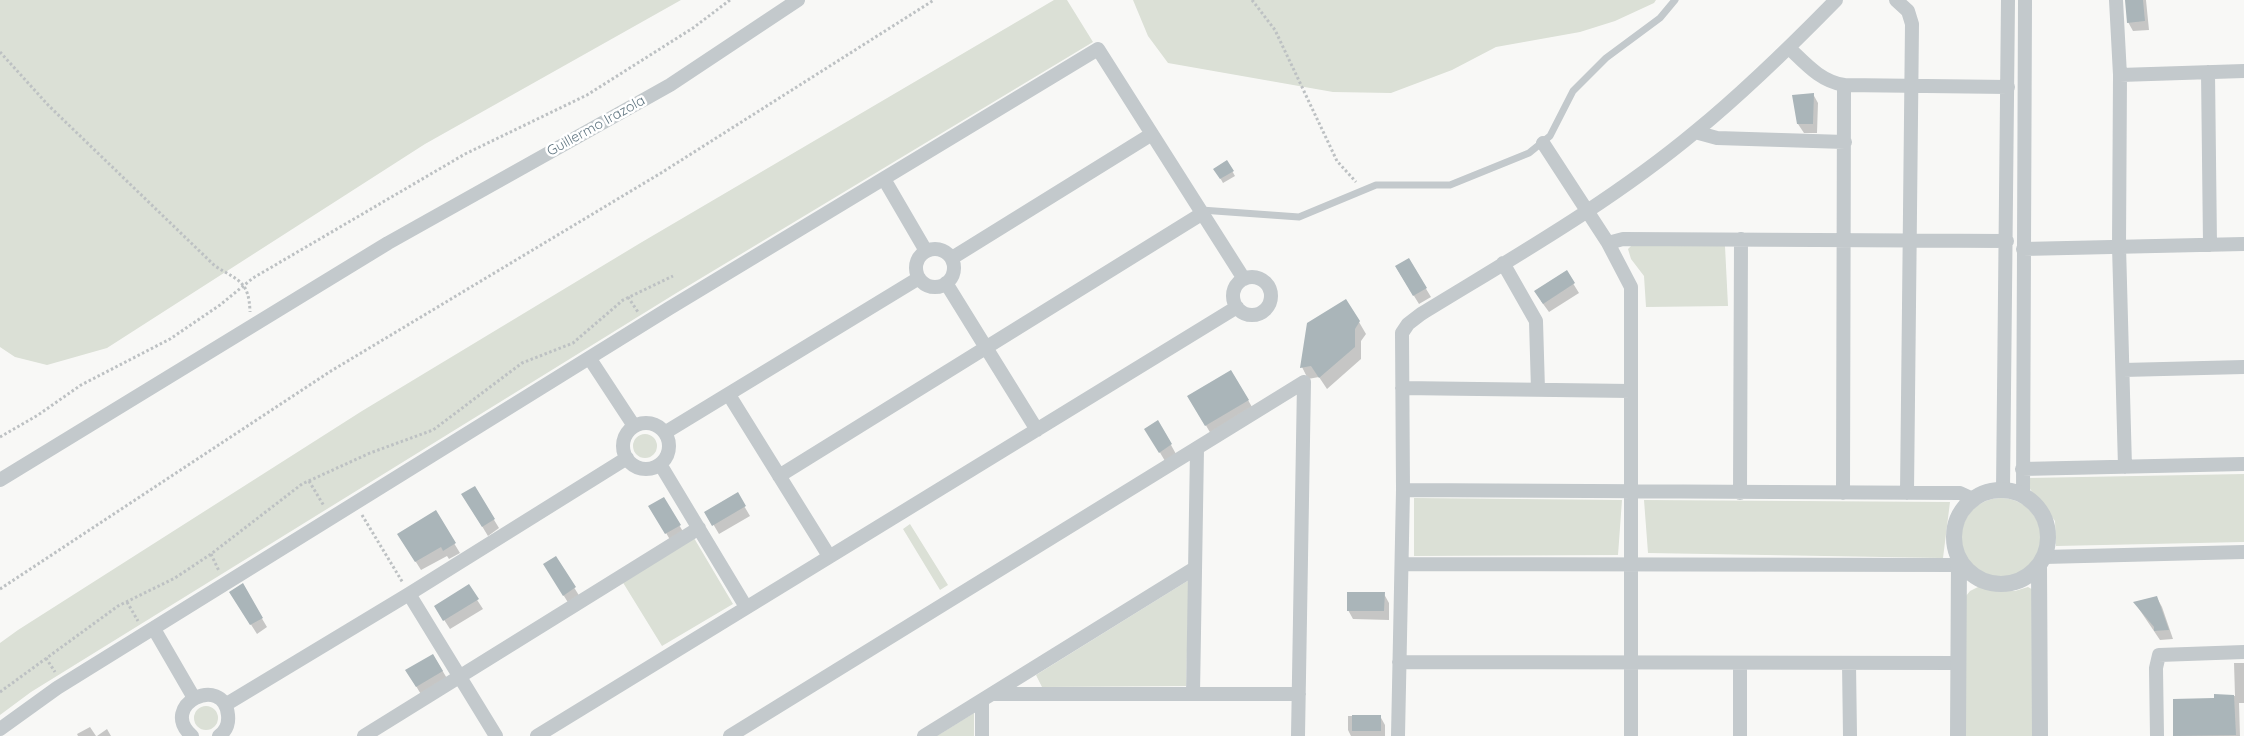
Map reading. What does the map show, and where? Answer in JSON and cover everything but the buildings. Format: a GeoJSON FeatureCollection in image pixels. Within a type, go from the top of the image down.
{"type":"FeatureCollection","features":[{"type":"Feature","properties":{"kind":"street","name":"Guillermo Irazola"},"geometry":{"type":"LineString","coordinates":[[0,480],[388,242],[670,85],[798,0]]}},
{"type":"Feature","properties":{"kind":"street"},"geometry":{"type":"LineString","coordinates":[[1398,736],[1403,490],[1402,333],[1408,324],[1586,212],[1695,132],[1789,48],[1836,0]]}},
{"type":"Feature","properties":{"kind":"street"},"geometry":{"type":"LineString","coordinates":[[1896,0],[1908,11],[1912,24],[1913,85],[1907,493]]}},
{"type":"Feature","properties":{"kind":"street"},"geometry":{"type":"LineString","coordinates":[[2003,490],[2008,0]]}},
{"type":"Feature","properties":{"kind":"street"},"geometry":{"type":"LineString","coordinates":[[2023,495],[2025,0]]}},
{"type":"Feature","properties":{"kind":"street"},"geometry":{"type":"LineString","coordinates":[[2116,0],[2120,75],[2119,246],[2125,467]]}},
{"type":"Feature","properties":{"kind":"street"},"geometry":{"type":"LineString","coordinates":[[1789,48],[1821,78],[1832,83],[1844,85],[2008,86]]}},
{"type":"Feature","properties":{"kind":"street"},"geometry":{"type":"LineString","coordinates":[[0,729],[56,688],[147,627],[355,505],[590,359],[1098,49],[1244,279]]}},
{"type":"Feature","properties":{"kind":"street"},"geometry":{"type":"LineString","coordinates":[[2120,75],[2244,71]]}},
{"type":"Feature","properties":{"kind":"street"},"geometry":{"type":"LineString","coordinates":[[2208,72],[2210,245]]}},
{"type":"Feature","properties":{"kind":"street"},"geometry":{"type":"LineString","coordinates":[[1842,493],[1844,85]]}},
{"type":"Feature","properties":{"kind":"street"},"geometry":{"type":"LineString","coordinates":[[1695,132],[1717,138],[1845,142]]}},
{"type":"Feature","properties":{"kind":"street"},"geometry":{"type":"LineString","coordinates":[[952,258],[1152,134]]}},
{"type":"Feature","properties":{"kind":"street"},"geometry":{"type":"LineString","coordinates":[[1543,143],[1586,212],[1608,243],[1631,287],[1631,736]]}},
{"type":"Feature","properties":{"kind":"street"},"geometry":{"type":"LineString","coordinates":[[884,180],[926,251]]}},
{"type":"Feature","properties":{"kind":"street"},"geometry":{"type":"LineString","coordinates":[[779,476],[1202,212]]}},
{"type":"Feature","properties":{"kind":"street"},"geometry":{"type":"LineString","coordinates":[[1608,243],[1623,239],[2007,242]]}},
{"type":"Feature","properties":{"kind":"street"},"geometry":{"type":"LineString","coordinates":[[1740,493],[1741,239]]}},
{"type":"Feature","properties":{"kind":"street"},"geometry":{"type":"LineString","coordinates":[[2023,248],[2244,244]]}},
{"type":"Feature","properties":{"kind":"street"},"geometry":{"type":"LineString","coordinates":[[940,249],[952,258],[955,269],[953,275],[946,283],[938,287],[931,286],[919,278],[916,263],[926,251],[940,249]]}},
{"type":"Feature","properties":{"kind":"street"},"geometry":{"type":"LineString","coordinates":[[1503,263],[1536,322],[1538,390]]}},
{"type":"Feature","properties":{"kind":"street"},"geometry":{"type":"LineString","coordinates":[[1253,277],[1264,281],[1269,286],[1271,298],[1269,304],[1259,313],[1246,314],[1237,307],[1233,296],[1234,290],[1244,279],[1253,277]]}},
{"type":"Feature","properties":{"kind":"street"},"geometry":{"type":"LineString","coordinates":[[666,432],[919,278]]}},
{"type":"Feature","properties":{"kind":"street"},"geometry":{"type":"LineString","coordinates":[[946,283],[1037,430]]}},
{"type":"Feature","properties":{"kind":"street"},"geometry":{"type":"LineString","coordinates":[[536,736],[1237,307]]}},
{"type":"Feature","properties":{"kind":"street"},"geometry":{"type":"LineString","coordinates":[[590,359],[634,426]]}},
{"type":"Feature","properties":{"kind":"street"},"geometry":{"type":"LineString","coordinates":[[2123,370],[2244,367]]}},
{"type":"Feature","properties":{"kind":"street"},"geometry":{"type":"LineString","coordinates":[[730,736],[1304,382],[1298,736]]}},
{"type":"Feature","properties":{"kind":"street"},"geometry":{"type":"LineString","coordinates":[[1402,388],[1631,391]]}},
{"type":"Feature","properties":{"kind":"street"},"geometry":{"type":"LineString","coordinates":[[729,395],[829,556]]}},
{"type":"Feature","properties":{"kind":"street"},"geometry":{"type":"LineString","coordinates":[[646,422],[653,423],[666,432],[670,448],[668,455],[660,464],[649,469],[641,468],[627,458],[623,447],[624,440],[634,426],[646,422]]}},
{"type":"Feature","properties":{"kind":"street"},"geometry":{"type":"LineString","coordinates":[[1193,694],[1197,449]]}},
{"type":"Feature","properties":{"kind":"street"},"geometry":{"type":"LineString","coordinates":[[225,704],[410,594],[627,458]]}},
{"type":"Feature","properties":{"kind":"street"},"geometry":{"type":"LineString","coordinates":[[660,464],[746,607]]}},
{"type":"Feature","properties":{"kind":"street"},"geometry":{"type":"LineString","coordinates":[[2022,469],[2244,464]]}},
{"type":"Feature","properties":{"kind":"street"},"geometry":{"type":"LineString","coordinates":[[1403,490],[1960,493],[1973,499]]}},
{"type":"Feature","properties":{"kind":"street"},"geometry":{"type":"LineString","coordinates":[[1958,736],[1959,561],[1954,537],[1955,526],[1965,507],[1973,499],[1992,490],[2003,490],[2023,495],[2039,508],[2046,521],[2049,536],[2042,561],[2040,736]]}},
{"type":"Feature","properties":{"kind":"street"},"geometry":{"type":"LineString","coordinates":[[364,736],[699,528]]}},
{"type":"Feature","properties":{"kind":"street"},"geometry":{"type":"LineString","coordinates":[[1402,564],[1959,561],[1973,574],[1992,583],[2003,584],[2023,579],[2042,561],[2244,552]]}},
{"type":"Feature","properties":{"kind":"street"},"geometry":{"type":"LineString","coordinates":[[924,736],[1195,568]]}},
{"type":"Feature","properties":{"kind":"street"},"geometry":{"type":"LineString","coordinates":[[410,594],[496,736]]}},
{"type":"Feature","properties":{"kind":"street"},"geometry":{"type":"LineString","coordinates":[[147,627],[194,698]]}},
{"type":"Feature","properties":{"kind":"street"},"geometry":{"type":"LineString","coordinates":[[2157,736],[2156,668],[2159,655],[2244,652]]}},
{"type":"Feature","properties":{"kind":"street"},"geometry":{"type":"LineString","coordinates":[[1399,662],[1958,663]]}},
{"type":"Feature","properties":{"kind":"street"},"geometry":{"type":"LineString","coordinates":[[1740,663],[1740,736]]}},
{"type":"Feature","properties":{"kind":"street"},"geometry":{"type":"LineString","coordinates":[[1849,663],[1850,736]]}},
{"type":"Feature","properties":{"kind":"street"},"geometry":{"type":"LineString","coordinates":[[184,734],[183,712],[194,698],[205,694],[212,695],[225,704],[229,720],[227,727],[219,736]]}},
{"type":"Feature","properties":{"kind":"street"},"geometry":{"type":"LineString","coordinates":[[987,697],[1299,694]]}},
{"type":"Feature","properties":{"kind":"street"},"geometry":{"type":"LineString","coordinates":[[982,736],[987,697]]}},
{"type":"Feature","properties":{"kind":"lane"},"geometry":{"type":"LineString","coordinates":[[1202,212],[1299,218],[1376,185],[1450,185],[1529,153],[1550,136],[1572,91],[1606,58],[1660,18],[1676,0]]}},
{"type":"Feature","properties":{"kind":"path"},"geometry":{"type":"LineString","coordinates":[[0,437],[38,415],[81,384],[170,339],[220,306],[244,284],[465,154],[587,95],[693,28],[730,0]]}},
{"type":"Feature","properties":{"kind":"path"},"geometry":{"type":"LineString","coordinates":[[0,589],[331,371],[661,173],[934,0]]}},
{"type":"Feature","properties":{"kind":"path"},"geometry":{"type":"LineString","coordinates":[[1252,0],[1275,30],[1337,162],[1364,190]]}},
{"type":"Feature","properties":{"kind":"path"},"geometry":{"type":"LineString","coordinates":[[0,52],[49,106],[208,259],[244,284],[248,290],[250,327]]}},
{"type":"Feature","properties":{"kind":"path"},"geometry":{"type":"LineString","coordinates":[[0,692],[126,602],[175,578],[211,554],[277,502],[309,480],[370,453],[433,430],[522,363],[573,343],[628,297],[673,276]]}},
{"type":"Feature","properties":{"kind":"path"},"geometry":{"type":"LineString","coordinates":[[628,297],[642,316]]}},
{"type":"Feature","properties":{"kind":"path"},"geometry":{"type":"LineString","coordinates":[[309,480],[327,511]]}},
{"type":"Feature","properties":{"kind":"path"},"geometry":{"type":"LineString","coordinates":[[355,505],[410,594]]}},
{"type":"Feature","properties":{"kind":"path"},"geometry":{"type":"LineString","coordinates":[[211,554],[222,576]]}},
{"type":"Feature","properties":{"kind":"path"},"geometry":{"type":"LineString","coordinates":[[126,602],[147,627]]}},
{"type":"Feature","properties":{"kind":"path"},"geometry":{"type":"LineString","coordinates":[[46,658],[58,677]]}},
{"type":"Feature","properties":{"kind":"shaded area"},"geometry":{"type":"Polygon","coordinates":[[[0,0],[681,0],[425,144],[107,348],[47,365],[15,357],[0,347],[0,0]]]}},
{"type":"Feature","properties":{"kind":"shaded area"},"geometry":{"type":"Polygon","coordinates":[[[1054,0],[1067,0],[1093,42],[678,292],[31,692],[0,715],[0,643],[18,630],[362,411],[642,242],[1054,0]]]}},
{"type":"Feature","properties":{"kind":"shaded area"},"geometry":{"type":"Polygon","coordinates":[[[1133,0],[1656,0],[1654,3],[1615,21],[1580,32],[1496,47],[1452,70],[1391,93],[1333,92],[1168,63],[1148,36],[1133,0]]]}},
{"type":"Feature","properties":{"kind":"shaded area"},"geometry":{"type":"Polygon","coordinates":[[[1633,244],[1725,246],[1728,306],[1646,307],[1644,276],[1631,259],[1628,249],[1633,244]]]}},
{"type":"Feature","properties":{"kind":"shaded area"},"geometry":{"type":"Polygon","coordinates":[[[645,434],[654,437],[657,446],[654,455],[645,458],[636,455],[633,446],[636,437],[645,434]]]}},
{"type":"Feature","properties":{"kind":"shaded area"},"geometry":{"type":"Polygon","coordinates":[[[2244,474],[2244,542],[2056,546],[2055,521],[2030,489],[2028,478],[2244,474]]]}},
{"type":"Feature","properties":{"kind":"shaded area"},"geometry":{"type":"Polygon","coordinates":[[[1414,498],[1622,500],[1618,555],[1414,556],[1414,498]]]}},
{"type":"Feature","properties":{"kind":"shaded area"},"geometry":{"type":"Polygon","coordinates":[[[2001,498],[2016,501],[2029,510],[2038,523],[2041,538],[2038,553],[2029,566],[2016,575],[2001,578],[1986,575],[1973,566],[1964,553],[1961,538],[1964,523],[1973,510],[1986,501],[2001,498]]]}},
{"type":"Feature","properties":{"kind":"shaded area"},"geometry":{"type":"Polygon","coordinates":[[[1644,500],[1950,502],[1943,558],[1648,553],[1644,500]]]}},
{"type":"Feature","properties":{"kind":"shaded area"},"geometry":{"type":"Polygon","coordinates":[[[910,524],[948,585],[940,590],[903,529],[910,524]]]}},
{"type":"Feature","properties":{"kind":"shaded area"},"geometry":{"type":"Polygon","coordinates":[[[694,538],[733,604],[662,646],[622,581],[694,538]]]}},
{"type":"Feature","properties":{"kind":"shaded area"},"geometry":{"type":"Polygon","coordinates":[[[1189,580],[1186,686],[1042,687],[1036,675],[1189,580]]]}},
{"type":"Feature","properties":{"kind":"shaded area"},"geometry":{"type":"Polygon","coordinates":[[[1978,587],[2015,591],[2028,587],[2035,591],[2034,736],[1965,736],[1966,596],[1970,591],[1978,587]]]}},
{"type":"Feature","properties":{"kind":"shaded area"},"geometry":{"type":"Polygon","coordinates":[[[206,706],[215,709],[218,718],[215,727],[206,730],[197,727],[194,718],[197,709],[206,706]]]}},
{"type":"Feature","properties":{"kind":"shaded area"},"geometry":{"type":"Polygon","coordinates":[[[974,713],[974,736],[937,736],[974,713]]]}}]}
